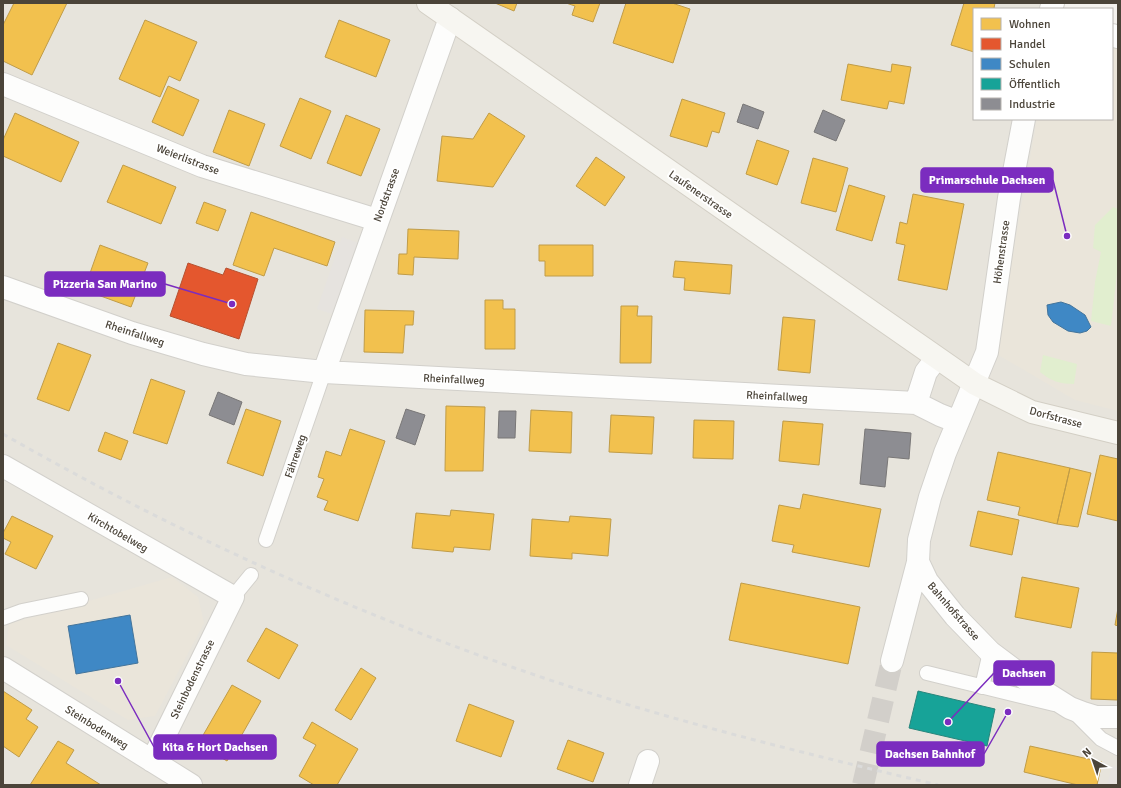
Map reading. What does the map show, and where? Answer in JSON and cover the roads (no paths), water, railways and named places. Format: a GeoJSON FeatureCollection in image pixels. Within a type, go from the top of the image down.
{"type":"FeatureCollection","features":[{"type":"Feature","properties":{"kind":"street","name":"Laufenerstrasse"},"geometry":{"type":"LineString","coordinates":[[428,3],[936,359],[975,384]]}},
{"type":"Feature","properties":{"kind":"street","name":"Nordstrasse"},"geometry":{"type":"LineString","coordinates":[[324,372],[450,18]]}},
{"type":"Feature","properties":{"kind":"street","name":"Weierlistrasse"},"geometry":{"type":"LineString","coordinates":[[3,84],[202,166],[377,220]]}},
{"type":"Feature","properties":{"kind":"street","name":"Höhenstrasse"},"geometry":{"type":"LineString","coordinates":[[975,384],[987,352],[1008,198],[1024,120]]}},
{"type":"Feature","properties":{"kind":"street","name":"Rheinfallweg"},"geometry":{"type":"LineString","coordinates":[[3,287],[132,333],[203,354],[246,364],[324,372],[916,403],[958,422]]}},
{"type":"Feature","properties":{"kind":"street"},"geometry":{"type":"LineString","coordinates":[[916,403],[926,372],[936,359]]}},
{"type":"Feature","properties":{"kind":"street","name":"Bahnhofstrasse"},"geometry":{"type":"LineString","coordinates":[[975,384],[945,453],[930,497],[919,540],[918,562],[927,581],[938,597],[990,652],[1035,686],[1070,708],[1096,717],[1118,717]]}},
{"type":"Feature","properties":{"kind":"street","name":"Dorfstrasse"},"geometry":{"type":"LineString","coordinates":[[975,384],[1032,412],[1118,433]]}},
{"type":"Feature","properties":{"kind":"street","name":"Kirchtobelweg"},"geometry":{"type":"LineString","coordinates":[[3,466],[233,597]]}},
{"type":"Feature","properties":{"kind":"street"},"geometry":{"type":"LineString","coordinates":[[892,661],[918,562]]}},
{"type":"Feature","properties":{"kind":"street","name":"Steinbodenstrasse"},"geometry":{"type":"LineString","coordinates":[[152,761],[233,597]]}},
{"type":"Feature","properties":{"kind":"street","name":"Steinbodenweg"},"geometry":{"type":"LineString","coordinates":[[3,668],[191,785]]}},
{"type":"Feature","properties":{"kind":"street"},"geometry":{"type":"LineString","coordinates":[[640,785],[648,761]]}},
{"type":"Feature","properties":{"kind":"lane","name":"Fähreweg"},"geometry":{"type":"LineString","coordinates":[[266,540],[324,372]]}},
{"type":"Feature","properties":{"kind":"lane"},"geometry":{"type":"LineString","coordinates":[[233,597],[251,575]]}},
{"type":"Feature","properties":{"kind":"lane"},"geometry":{"type":"LineString","coordinates":[[3,618],[22,611],[81,599]]}},
{"type":"Feature","properties":{"kind":"lane"},"geometry":{"type":"LineString","coordinates":[[982,687],[990,652]]}},
{"type":"Feature","properties":{"kind":"lane"},"geometry":{"type":"LineString","coordinates":[[927,673],[1070,708],[1100,739],[1118,748]]}},
{"type":"Feature","properties":{"kind":"tunnel"},"geometry":{"type":"LineString","coordinates":[[863,785],[892,661]]}},
{"type":"Feature","properties":{"kind":"railway"},"geometry":{"type":"LineString","coordinates":[[3,434],[132,504],[263,567],[330,597],[466,651],[635,707],[735,735],[938,785]]}},
{"type":"Feature","properties":{"kind":"place","name":"Primarschule Dachsen"},"geometry":{"type":"Point","coordinates":[1067,236]}},
{"type":"Feature","properties":{"kind":"place","name":"Pizzeria San Marino"},"geometry":{"type":"Point","coordinates":[232,304]}},
{"type":"Feature","properties":{"kind":"place","name":"Kita & Hort Dachsen"},"geometry":{"type":"Point","coordinates":[118,681]}},
{"type":"Feature","properties":{"kind":"place","name":"Dachsen Bahnhof"},"geometry":{"type":"Point","coordinates":[1008,712]}},
{"type":"Feature","properties":{"kind":"place","name":"Dachsen"},"geometry":{"type":"Point","coordinates":[948,722]}}]}
